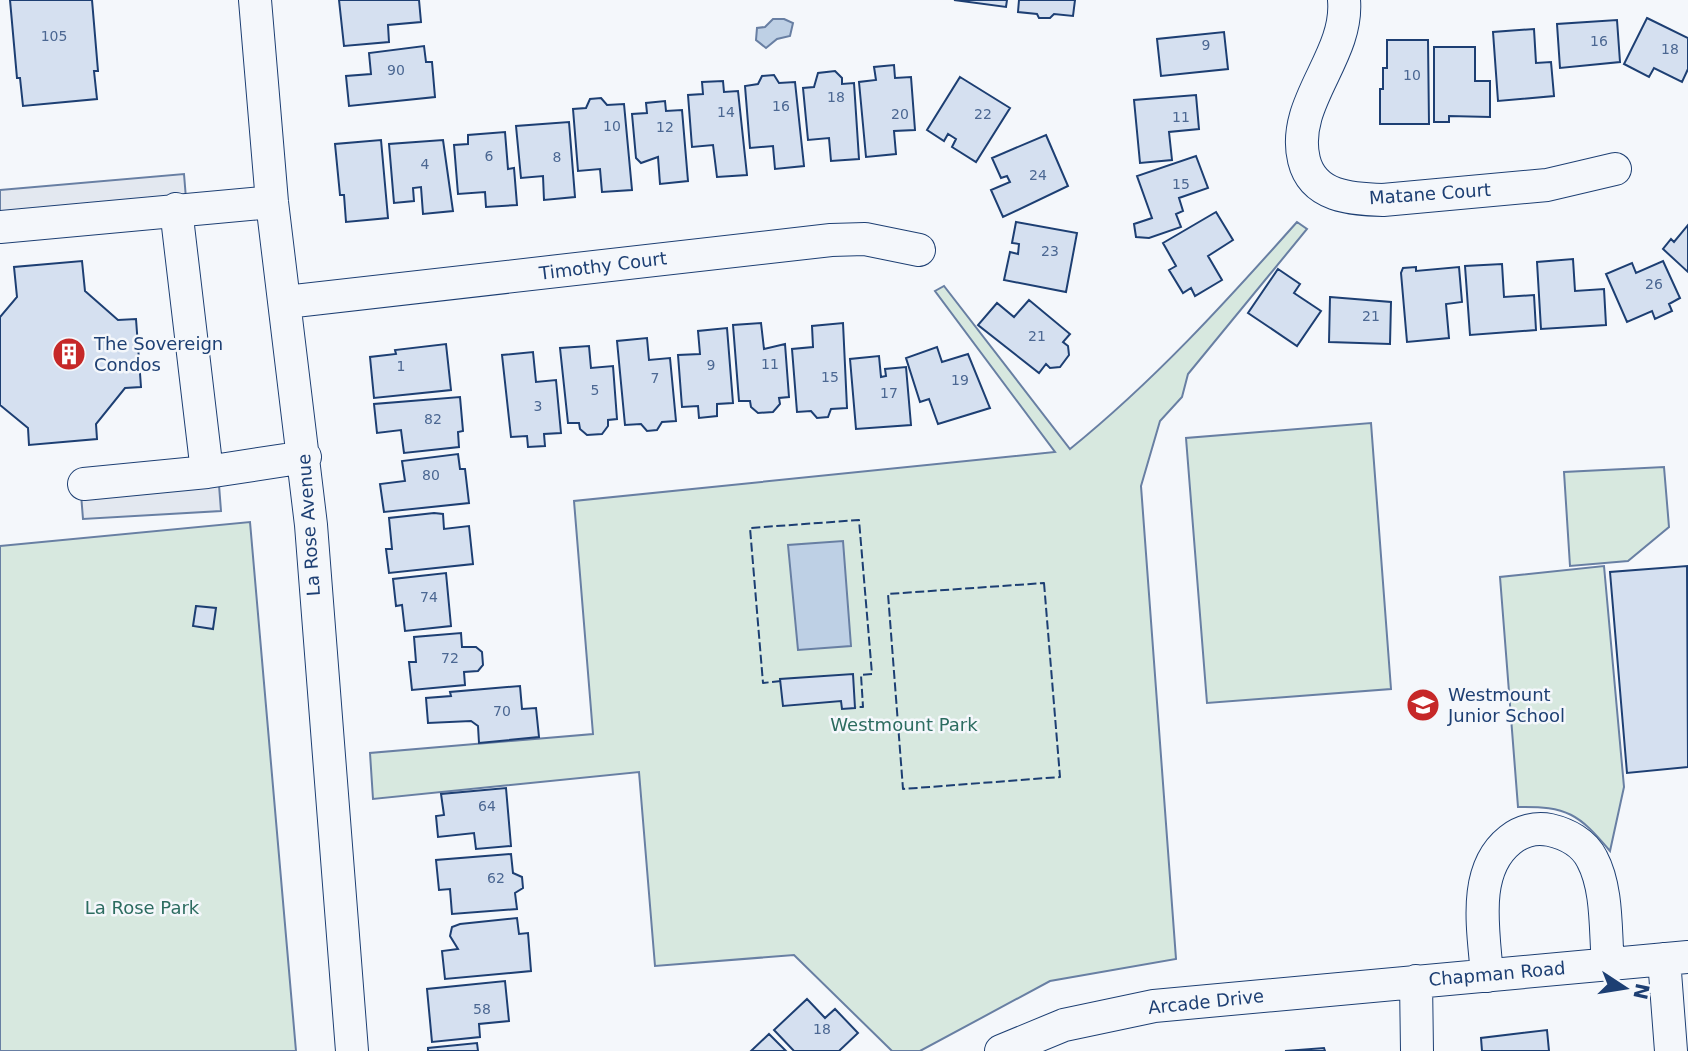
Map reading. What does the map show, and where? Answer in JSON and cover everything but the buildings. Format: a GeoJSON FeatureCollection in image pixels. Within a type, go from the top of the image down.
{"type":"FeatureCollection","features":[{"type":"Feature","properties":{"kind":"street","name":"La Rose Avenue"},"geometry":{"type":"LineString","coordinates":[[255,0],[272,202],[304,457],[352,1051]]}},
{"type":"Feature","properties":{"kind":"street","name":"Matane Court"},"geometry":{"type":"LineString","coordinates":[[1344,0],[1340,39],[1306,113],[1301,133],[1306,169],[1314,182],[1330,192],[1361,200],[1383,200],[1547,185],[1615,169]]}},
{"type":"Feature","properties":{"kind":"street"},"geometry":{"type":"LineString","coordinates":[[0,227],[272,202]]}},
{"type":"Feature","properties":{"kind":"street"},"geometry":{"type":"LineString","coordinates":[[176,209],[207,472]]}},
{"type":"Feature","properties":{"kind":"street","name":"Timothy Court"},"geometry":{"type":"LineString","coordinates":[[286,302],[831,240],[865,239],[919,250]]}},
{"type":"Feature","properties":{"kind":"street"},"geometry":{"type":"LineString","coordinates":[[84,484],[207,472],[304,457]]}},
{"type":"Feature","properties":{"kind":"street"},"geometry":{"type":"LineString","coordinates":[[1487,976],[1483,896],[1492,860],[1515,836],[1543,829],[1577,840],[1592,857],[1600,880],[1608,964]]}},
{"type":"Feature","properties":{"kind":"street"},"geometry":{"type":"LineString","coordinates":[[1671,1051],[1676,958]]}},
{"type":"Feature","properties":{"kind":"street","name":"Chapman Road"},"geometry":{"type":"LineString","coordinates":[[1417,1051],[1416,981],[1676,958]]}},
{"type":"Feature","properties":{"kind":"street","name":"Arcade Drive"},"geometry":{"type":"LineString","coordinates":[[1001,1051],[1064,1025],[1106,1014],[1154,1006],[1416,981]]}},
{"type":"Feature","properties":{"kind":"green space","name":"Westmount Park"},"geometry":{"type":"Polygon","coordinates":[[[1297,222],[1307,229],[1188,374],[1182,397],[1160,421],[1141,486],[1176,959],[1050,981],[920,1051],[892,1051],[794,955],[655,966],[639,772],[373,799],[370,753],[593,734],[574,501],[1055,452],[935,291],[944,286],[1070,449],[1160,369],[1297,222]]]}},
{"type":"Feature","properties":{"kind":"green space"},"geometry":{"type":"Polygon","coordinates":[[[1371,423],[1391,689],[1207,703],[1186,438],[1371,423]]]}},
{"type":"Feature","properties":{"kind":"green space"},"geometry":{"type":"Polygon","coordinates":[[[1664,467],[1669,527],[1628,561],[1570,566],[1564,472],[1664,467]]]}},
{"type":"Feature","properties":{"kind":"green space","name":"La Rose Park"},"geometry":{"type":"Polygon","coordinates":[[[250,522],[296,1051],[0,1051],[0,546],[250,522]]]}},
{"type":"Feature","properties":{"kind":"green space"},"geometry":{"type":"Polygon","coordinates":[[[1604,566],[1624,787],[1610,851],[1589,828],[1571,815],[1549,808],[1518,807],[1500,577],[1604,566]]]}},
{"type":"Feature","properties":{"kind":"shaded area"},"geometry":{"type":"Polygon","coordinates":[[[184,174],[188,223],[0,239],[0,190],[184,174]]]}},
{"type":"Feature","properties":{"kind":"shaded area"},"geometry":{"type":"Polygon","coordinates":[[[219,485],[221,511],[83,519],[81,494],[219,485]]]}},
{"type":"Feature","properties":{"kind":"water"},"geometry":{"type":"Polygon","coordinates":[[[773,19],[784,19],[793,23],[790,36],[777,39],[766,48],[756,40],[757,28],[765,27],[773,19]]]}},
{"type":"Feature","properties":{"kind":"water"},"geometry":{"type":"Polygon","coordinates":[[[843,541],[851,646],[798,650],[788,545],[843,541]]]}},
{"type":"Feature","properties":{"kind":"fence"},"geometry":{"type":"LineString","coordinates":[[781,681],[763,683],[750,528],[859,520],[872,674],[861,675],[863,707],[856,707]]}},
{"type":"Feature","properties":{"kind":"fence"},"geometry":{"type":"LineString","coordinates":[[1044,583],[1060,777],[903,789],[888,594],[1044,583]]}},
{"type":"Feature","properties":{"kind":"place","name":"The Sovereign Condos"},"geometry":{"type":"Point","coordinates":[69,354]}},
{"type":"Feature","properties":{"kind":"place","name":"Westmount Junior School"},"geometry":{"type":"Point","coordinates":[1423,705]}}]}
